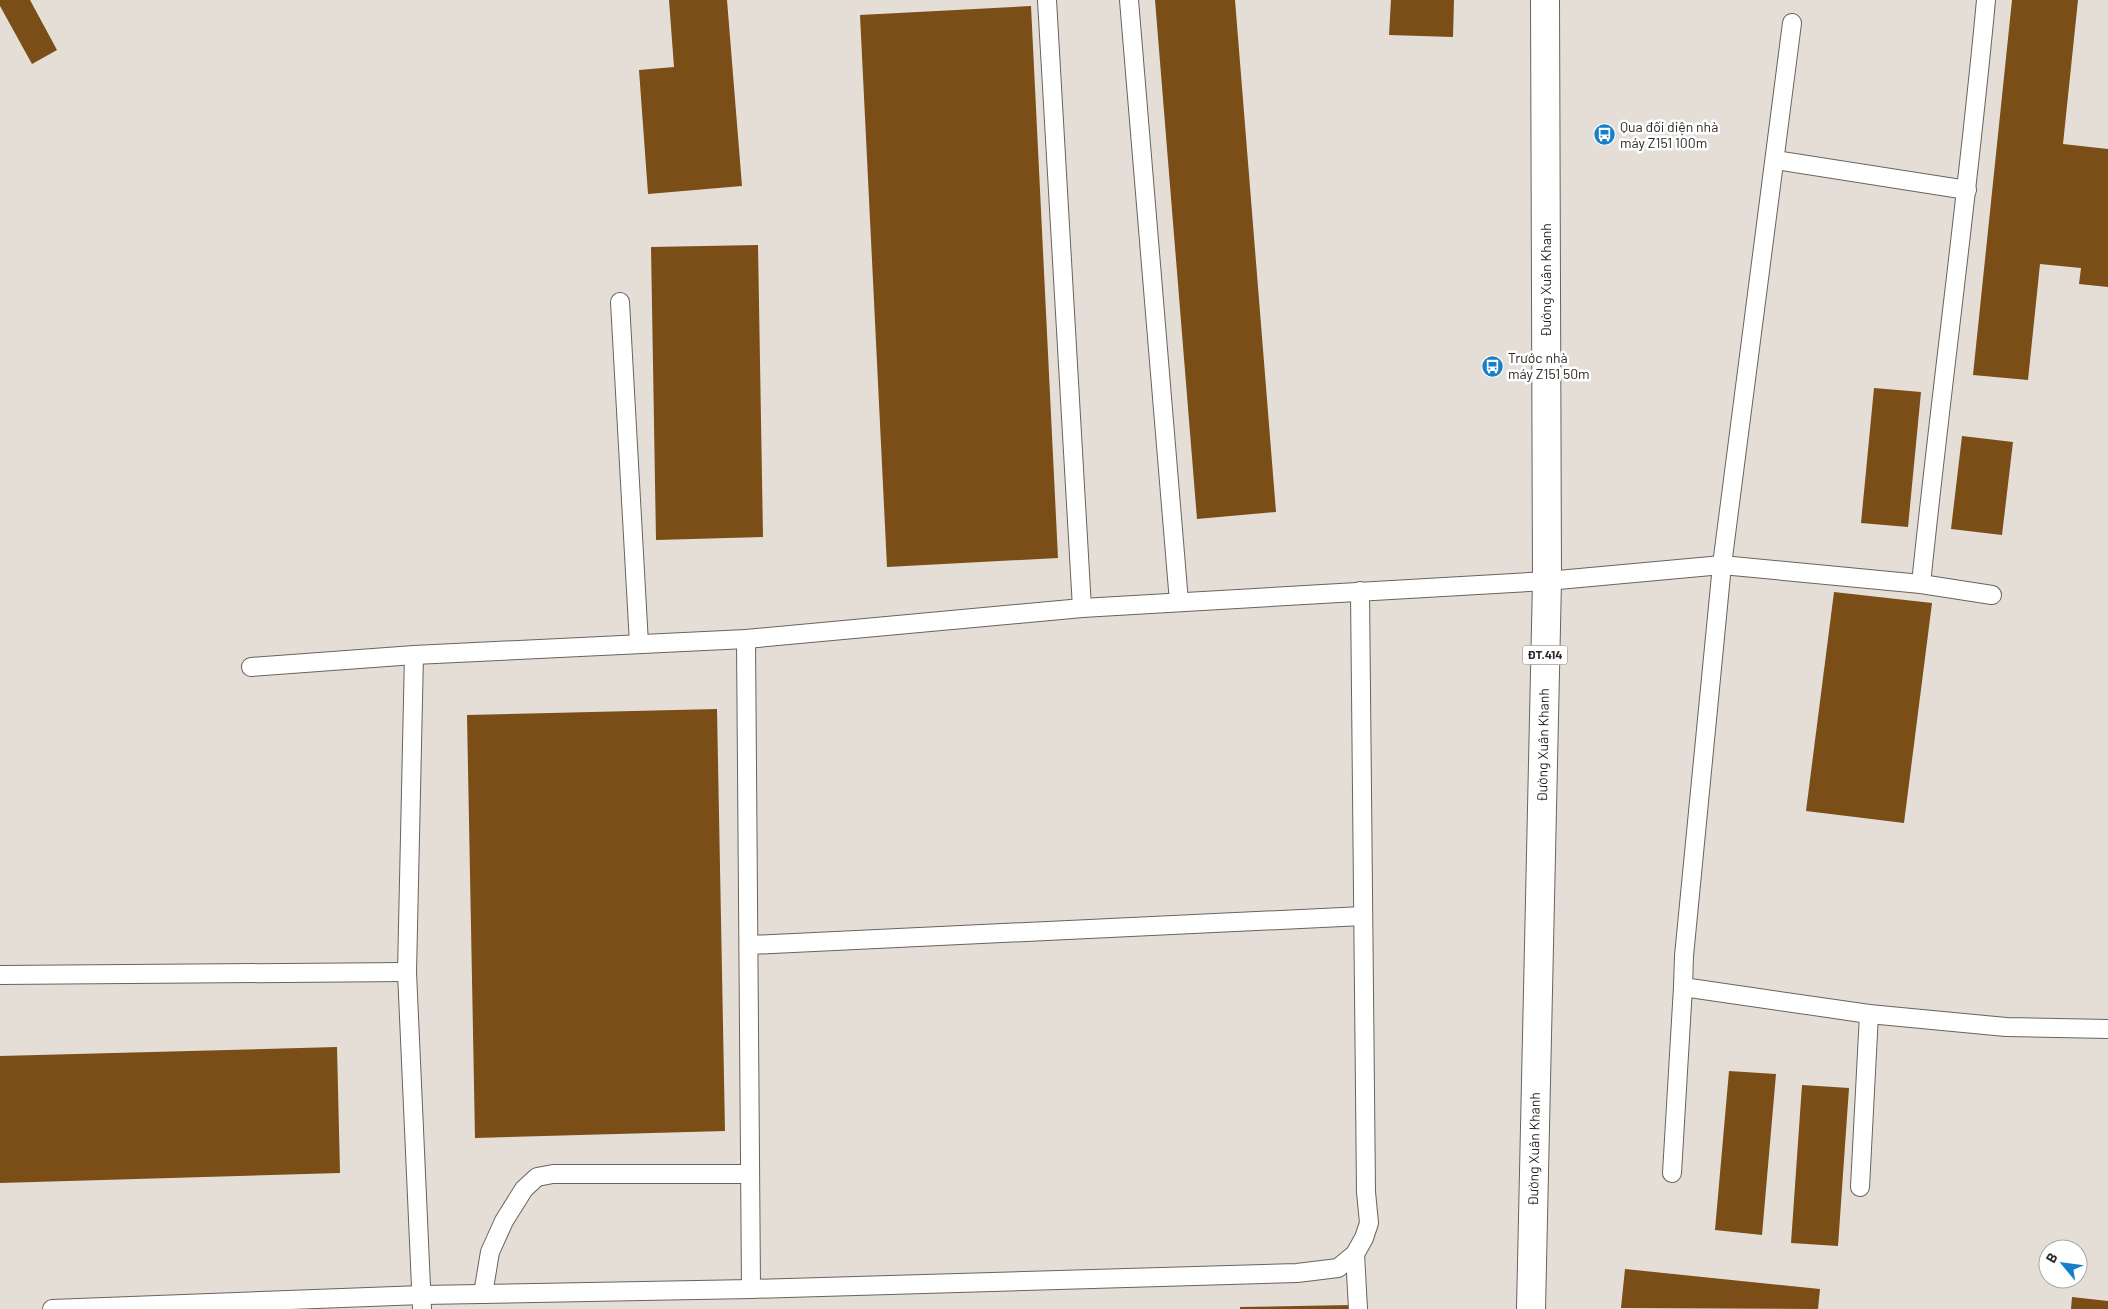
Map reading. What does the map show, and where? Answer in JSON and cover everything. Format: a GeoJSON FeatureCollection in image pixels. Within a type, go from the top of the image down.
{"type":"FeatureCollection","features":[{"type":"Feature","properties":{"kind":"main road","name":"Đường Xuân Khanh"},"geometry":{"type":"LineString","coordinates":[[1531,1309],[1547,582],[1546,0]]}},
{"type":"Feature","properties":{"kind":"lane"},"geometry":{"type":"LineString","coordinates":[[1047,0],[1082,608]]}},
{"type":"Feature","properties":{"kind":"lane"},"geometry":{"type":"LineString","coordinates":[[1130,0],[1179,602]]}},
{"type":"Feature","properties":{"kind":"lane"},"geometry":{"type":"LineString","coordinates":[[1921,584],[1940,400],[1967,190],[1986,0]]}},
{"type":"Feature","properties":{"kind":"lane"},"geometry":{"type":"LineString","coordinates":[[1672,1173],[1684,956],[1722,565],[1792,23]]}},
{"type":"Feature","properties":{"kind":"lane"},"geometry":{"type":"LineString","coordinates":[[1775,160],[1967,190]]}},
{"type":"Feature","properties":{"kind":"lane"},"geometry":{"type":"LineString","coordinates":[[620,302],[639,644]]}},
{"type":"Feature","properties":{"kind":"lane"},"geometry":{"type":"LineString","coordinates":[[251,666],[414,655],[746,639],[1082,608],[1547,582],[1722,565],[1921,584],[1992,595]]}},
{"type":"Feature","properties":{"kind":"lane"},"geometry":{"type":"LineString","coordinates":[[52,1309],[422,1302],[483,1294],[751,1289],[1297,1273],[1338,1268],[1355,1254],[1364,1238],[1369,1223],[1366,1192],[1360,591]]}},
{"type":"Feature","properties":{"kind":"lane"},"geometry":{"type":"LineString","coordinates":[[746,639],[750,945],[749,1174],[751,1289]]}},
{"type":"Feature","properties":{"kind":"lane"},"geometry":{"type":"LineString","coordinates":[[414,655],[407,972],[422,1302]]}},
{"type":"Feature","properties":{"kind":"lane"},"geometry":{"type":"LineString","coordinates":[[750,945],[1364,916]]}},
{"type":"Feature","properties":{"kind":"lane"},"geometry":{"type":"LineString","coordinates":[[0,975],[407,972]]}},
{"type":"Feature","properties":{"kind":"lane"},"geometry":{"type":"LineString","coordinates":[[1683,986],[1869,1014],[2006,1027],[2108,1029]]}},
{"type":"Feature","properties":{"kind":"lane"},"geometry":{"type":"LineString","coordinates":[[1860,1187],[1869,1014]]}},
{"type":"Feature","properties":{"kind":"lane"},"geometry":{"type":"LineString","coordinates":[[483,1294],[490,1252],[504,1221],[524,1189],[536,1177],[553,1174],[749,1174]]}},
{"type":"Feature","properties":{"kind":"lane"},"geometry":{"type":"LineString","coordinates":[[1355,1254],[1358,1309]]}},
{"type":"Feature","properties":{"kind":"building"},"geometry":{"type":"Polygon","coordinates":[[[0,0],[30,0],[57,50],[32,64],[0,6],[0,0]]]}},
{"type":"Feature","properties":{"kind":"building"},"geometry":{"type":"Polygon","coordinates":[[[669,0],[727,0],[742,186],[648,194],[639,70],[674,67],[669,0]]]}},
{"type":"Feature","properties":{"kind":"building"},"geometry":{"type":"Polygon","coordinates":[[[1155,0],[1235,0],[1276,512],[1197,519],[1155,0]]]}},
{"type":"Feature","properties":{"kind":"building"},"geometry":{"type":"Polygon","coordinates":[[[1391,0],[1454,0],[1453,37],[1389,35],[1391,0]]]}},
{"type":"Feature","properties":{"kind":"building"},"geometry":{"type":"Polygon","coordinates":[[[2012,0],[2078,0],[2063,144],[2108,149],[2108,287],[2079,284],[2081,268],[2040,264],[2028,380],[1973,375],[2012,0]]]}},
{"type":"Feature","properties":{"kind":"building"},"geometry":{"type":"Polygon","coordinates":[[[1031,6],[1058,558],[887,567],[860,15],[1031,6]]]}},
{"type":"Feature","properties":{"kind":"building"},"geometry":{"type":"Polygon","coordinates":[[[758,245],[763,537],[656,540],[651,247],[758,245]]]}},
{"type":"Feature","properties":{"kind":"building"},"geometry":{"type":"Polygon","coordinates":[[[1874,388],[1921,392],[1908,527],[1861,523],[1874,388]]]}},
{"type":"Feature","properties":{"kind":"building"},"geometry":{"type":"Polygon","coordinates":[[[1962,436],[2013,442],[2002,535],[1951,529],[1962,436]]]}},
{"type":"Feature","properties":{"kind":"building"},"geometry":{"type":"Polygon","coordinates":[[[1834,592],[1932,603],[1904,823],[1806,811],[1834,592]]]}},
{"type":"Feature","properties":{"kind":"building"},"geometry":{"type":"Polygon","coordinates":[[[717,709],[725,1131],[475,1138],[467,715],[717,709]]]}},
{"type":"Feature","properties":{"kind":"building"},"geometry":{"type":"Polygon","coordinates":[[[337,1047],[340,1173],[0,1183],[0,1056],[337,1047]]]}},
{"type":"Feature","properties":{"kind":"building"},"geometry":{"type":"Polygon","coordinates":[[[1729,1071],[1776,1074],[1762,1235],[1715,1230],[1729,1071]]]}},
{"type":"Feature","properties":{"kind":"building"},"geometry":{"type":"Polygon","coordinates":[[[1802,1085],[1849,1088],[1838,1246],[1791,1243],[1802,1085]]]}},
{"type":"Feature","properties":{"kind":"building"},"geometry":{"type":"Polygon","coordinates":[[[1625,1269],[1820,1289],[1818,1309],[1621,1308],[1625,1269]]]}},
{"type":"Feature","properties":{"kind":"building"},"geometry":{"type":"Polygon","coordinates":[[[2072,1297],[2108,1301],[2108,1309],[2071,1309],[2072,1297]]]}},
{"type":"Feature","properties":{"kind":"building"},"geometry":{"type":"Polygon","coordinates":[[[1351,1305],[1352,1309],[1240,1309],[1240,1307],[1351,1305]]]}},
{"type":"Feature","properties":{"kind":"place","name":"Qua đối diện nhà máy Z151 100m"},"geometry":{"type":"Point","coordinates":[1604,135]}},
{"type":"Feature","properties":{"kind":"place","name":"Trước nhà máy Z151 50m"},"geometry":{"type":"Point","coordinates":[1492,366]}}]}
